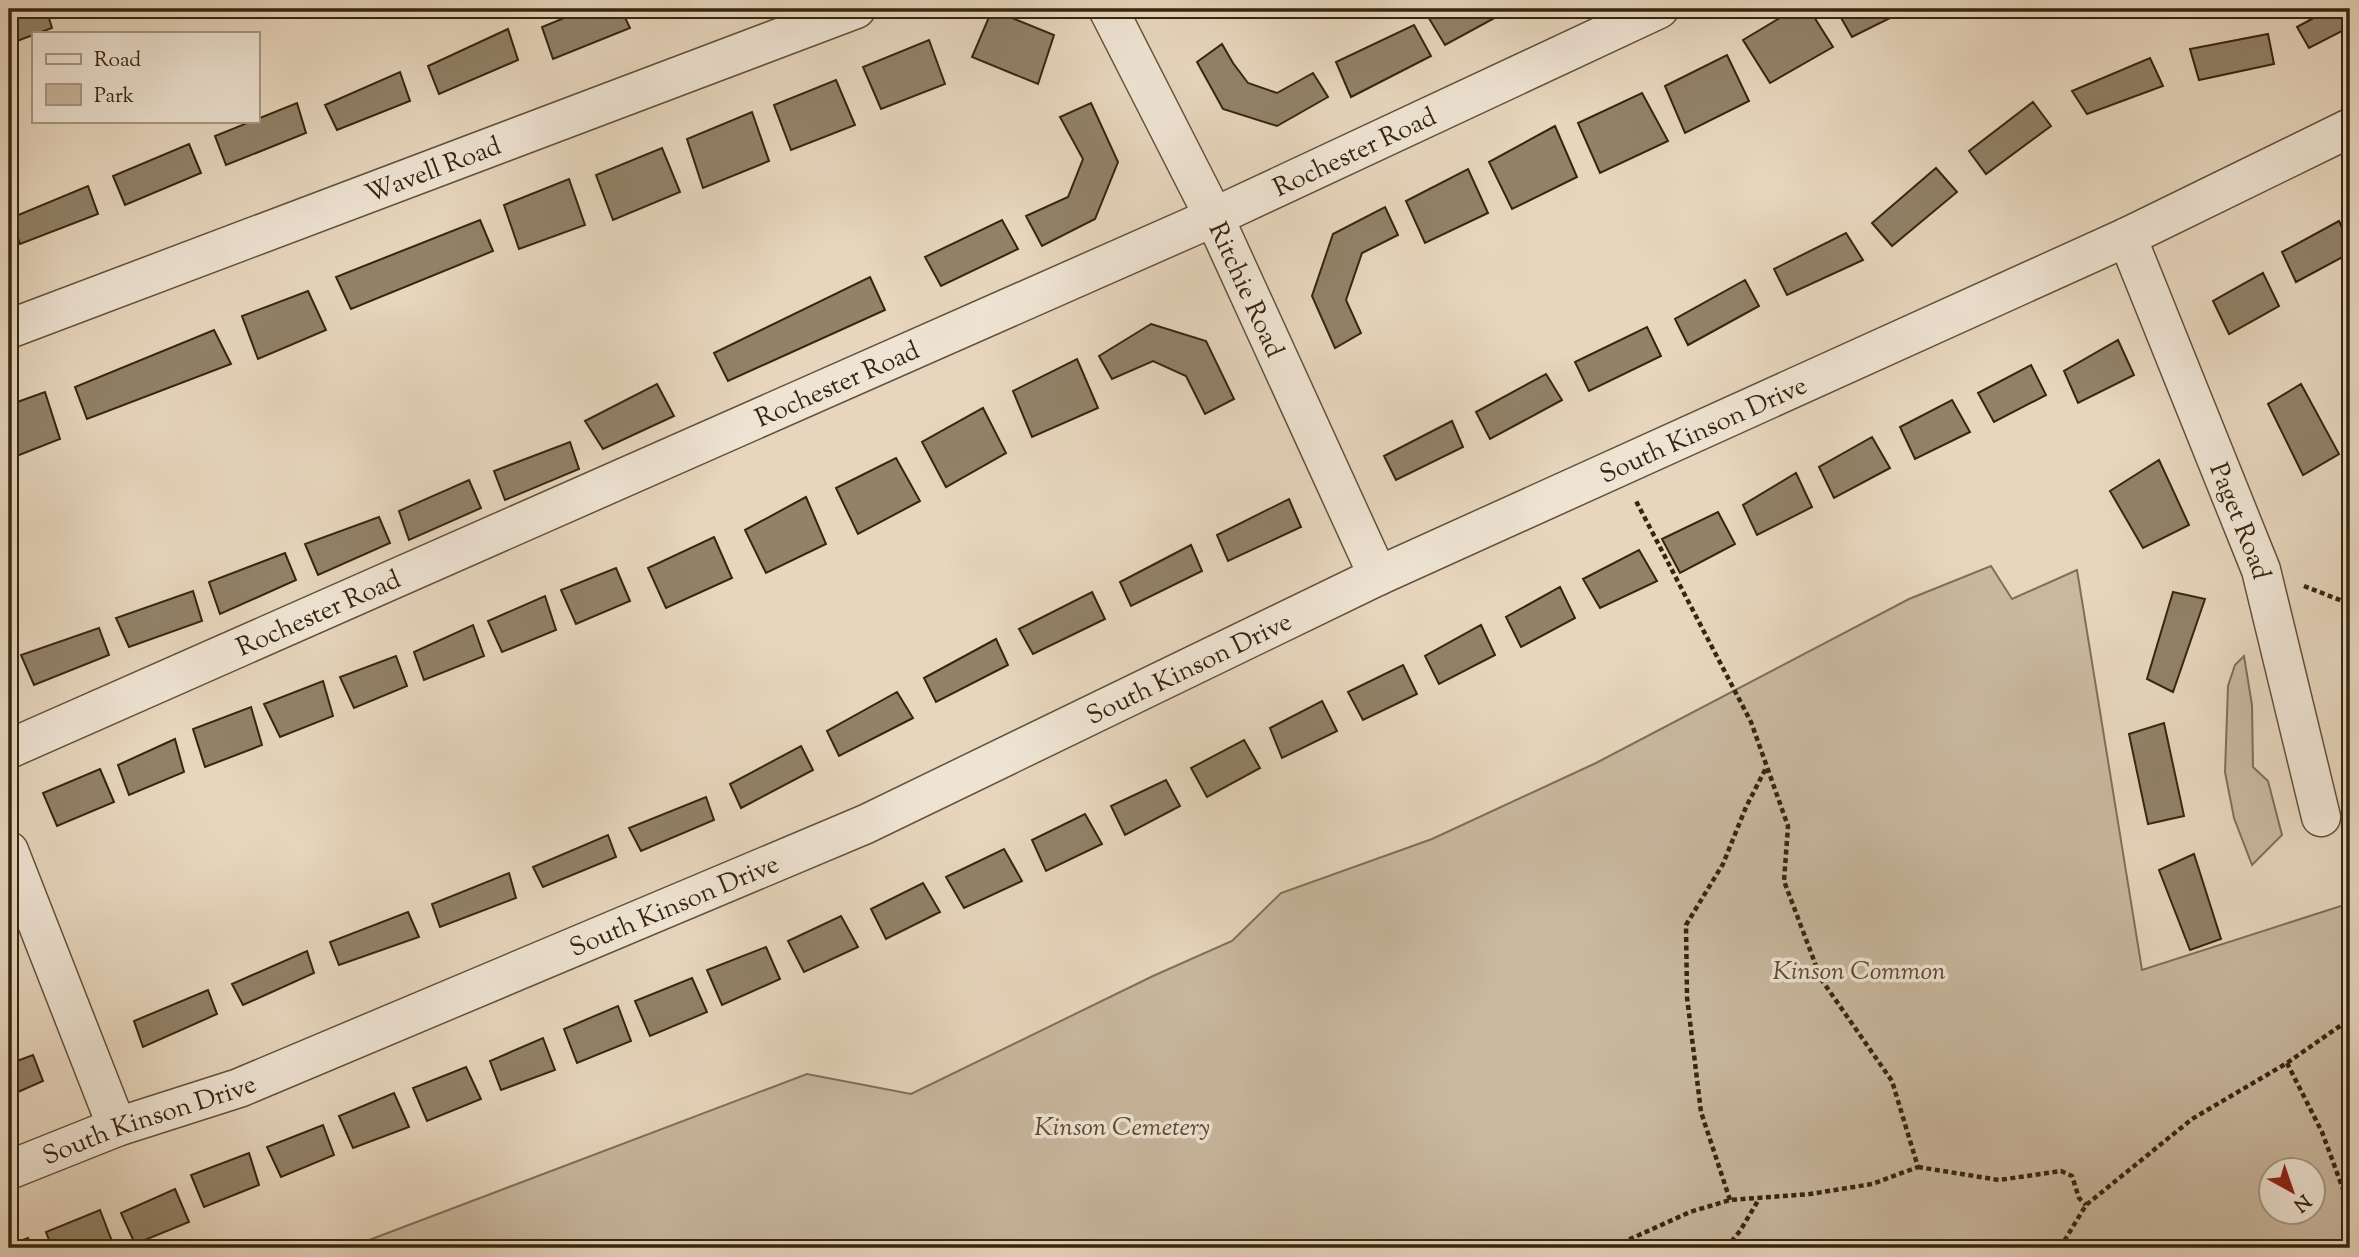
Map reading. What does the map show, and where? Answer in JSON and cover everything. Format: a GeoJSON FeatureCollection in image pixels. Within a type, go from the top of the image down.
{"type":"FeatureCollection","features":[{"type":"Feature","properties":{"kind":"street","name":"Wavell Road"},"geometry":{"type":"LineString","coordinates":[[9,329],[856,9]]}},
{"type":"Feature","properties":{"kind":"street","name":"Ritchie Road"},"geometry":{"type":"LineString","coordinates":[[1108,9],[1214,217],[1378,576]]}},
{"type":"Feature","properties":{"kind":"street","name":"Rochester Road"},"geometry":{"type":"LineString","coordinates":[[9,749],[1214,217],[1659,9]]}},
{"type":"Feature","properties":{"kind":"street","name":"South Kinson Drive"},"geometry":{"type":"LineString","coordinates":[[9,1170],[117,1127],[239,1088],[866,824],[1378,576],[2127,237],[2350,128]]}},
{"type":"Feature","properties":{"kind":"street","name":"Paget Road"},"geometry":{"type":"LineString","coordinates":[[2127,237],[2261,570],[2321,817]]}},
{"type":"Feature","properties":{"kind":"street"},"geometry":{"type":"LineString","coordinates":[[9,851],[117,1127]]}},
{"type":"Feature","properties":{"kind":"path"},"geometry":{"type":"LineString","coordinates":[[1619,467],[1751,722],[1788,826],[1784,881],[1821,979],[1892,1081],[1918,1167]]}},
{"type":"Feature","properties":{"kind":"path"},"geometry":{"type":"LineString","coordinates":[[1730,1200],[1701,1112],[1687,997],[1686,925],[1723,864],[1746,807],[1767,767]]}},
{"type":"Feature","properties":{"kind":"path"},"geometry":{"type":"LineString","coordinates":[[2060,1248],[2086,1205],[2192,1119],[2287,1063],[2350,1019]]}},
{"type":"Feature","properties":{"kind":"path"},"geometry":{"type":"LineString","coordinates":[[2287,1063],[2322,1132],[2350,1208]]}},
{"type":"Feature","properties":{"kind":"path"},"geometry":{"type":"LineString","coordinates":[[1615,1248],[1689,1212],[1730,1200],[1810,1194],[1872,1184],[1918,1167],[1999,1181],[2062,1171],[2072,1176],[2080,1198],[2086,1205]]}},
{"type":"Feature","properties":{"kind":"path"},"geometry":{"type":"LineString","coordinates":[[1726,1248],[1740,1231],[1759,1198]]}},
{"type":"Feature","properties":{"kind":"green space","name":"Kinson Common"},"geometry":{"type":"Polygon","coordinates":[[[1991,566],[2012,599],[2077,570],[2142,970],[2350,903],[2350,1248],[348,1248],[807,1074],[911,1094],[1153,976],[1232,941],[1281,893],[1432,839],[1596,763],[1909,599],[1991,566]]]}},
{"type":"Feature","properties":{"kind":"green space"},"geometry":{"type":"Polygon","coordinates":[[[2244,656],[2252,705],[2253,767],[2268,781],[2282,835],[2252,865],[2234,818],[2225,772],[2228,686],[2235,665],[2244,656]]]}},
{"type":"Feature","properties":{"kind":"building"},"geometry":{"type":"Polygon","coordinates":[[[46,9],[52,28],[32,32],[32,35],[9,44],[9,11],[46,9]]]}},
{"type":"Feature","properties":{"kind":"building"},"geometry":{"type":"Polygon","coordinates":[[[586,9],[621,9],[630,28],[553,59],[542,27],[586,9]]]}},
{"type":"Feature","properties":{"kind":"building"},"geometry":{"type":"Polygon","coordinates":[[[1439,9],[1511,9],[1445,45],[1427,15],[1439,9]]]}},
{"type":"Feature","properties":{"kind":"building"},"geometry":{"type":"Polygon","coordinates":[[[1795,9],[1809,9],[1833,47],[1770,83],[1743,40],[1795,9]]]}},
{"type":"Feature","properties":{"kind":"building"},"geometry":{"type":"Polygon","coordinates":[[[1836,9],[1908,9],[1852,37],[1836,9]]]}},
{"type":"Feature","properties":{"kind":"building"},"geometry":{"type":"Polygon","coordinates":[[[2330,9],[2350,9],[2350,27],[2309,48],[2297,27],[2330,9]]]}},
{"type":"Feature","properties":{"kind":"building"},"geometry":{"type":"Polygon","coordinates":[[[992,10],[1054,35],[1038,84],[972,57],[992,10]]]}},
{"type":"Feature","properties":{"kind":"building"},"geometry":{"type":"Polygon","coordinates":[[[1414,25],[1431,56],[1351,97],[1336,62],[1414,25]]]}},
{"type":"Feature","properties":{"kind":"building"},"geometry":{"type":"Polygon","coordinates":[[[508,29],[518,60],[439,94],[428,66],[508,29]]]}},
{"type":"Feature","properties":{"kind":"building"},"geometry":{"type":"Polygon","coordinates":[[[2268,34],[2274,64],[2199,80],[2190,49],[2268,34]]]}},
{"type":"Feature","properties":{"kind":"building"},"geometry":{"type":"Polygon","coordinates":[[[929,40],[945,84],[881,109],[863,67],[929,40]]]}},
{"type":"Feature","properties":{"kind":"building"},"geometry":{"type":"Polygon","coordinates":[[[1222,44],[1248,83],[1277,93],[1313,73],[1328,97],[1277,126],[1223,109],[1197,62],[1222,44]]]}},
{"type":"Feature","properties":{"kind":"building"},"geometry":{"type":"Polygon","coordinates":[[[1727,55],[1749,101],[1685,133],[1665,86],[1727,55]]]}},
{"type":"Feature","properties":{"kind":"building"},"geometry":{"type":"Polygon","coordinates":[[[2150,58],[2163,86],[2087,114],[2072,91],[2150,58]]]}},
{"type":"Feature","properties":{"kind":"building"},"geometry":{"type":"Polygon","coordinates":[[[400,72],[410,101],[337,130],[325,105],[400,72]]]}},
{"type":"Feature","properties":{"kind":"building"},"geometry":{"type":"Polygon","coordinates":[[[836,80],[855,125],[791,150],[774,105],[836,80]]]}},
{"type":"Feature","properties":{"kind":"building"},"geometry":{"type":"Polygon","coordinates":[[[1642,93],[1668,141],[1600,173],[1578,123],[1642,93]]]}},
{"type":"Feature","properties":{"kind":"building"},"geometry":{"type":"Polygon","coordinates":[[[2033,102],[2051,126],[1986,174],[1969,151],[2033,102]]]}},
{"type":"Feature","properties":{"kind":"building"},"geometry":{"type":"Polygon","coordinates":[[[297,103],[306,133],[226,165],[215,136],[250,122],[259,122],[259,118],[297,103]]]}},
{"type":"Feature","properties":{"kind":"building"},"geometry":{"type":"Polygon","coordinates":[[[1091,103],[1118,162],[1095,219],[1042,246],[1026,216],[1068,197],[1083,159],[1060,117],[1091,103]]]}},
{"type":"Feature","properties":{"kind":"building"},"geometry":{"type":"Polygon","coordinates":[[[752,112],[769,161],[703,188],[687,139],[752,112]]]}},
{"type":"Feature","properties":{"kind":"building"},"geometry":{"type":"Polygon","coordinates":[[[1555,126],[1577,177],[1512,209],[1489,162],[1555,126]]]}},
{"type":"Feature","properties":{"kind":"building"},"geometry":{"type":"Polygon","coordinates":[[[189,144],[201,173],[125,205],[113,176],[189,144]]]}},
{"type":"Feature","properties":{"kind":"building"},"geometry":{"type":"Polygon","coordinates":[[[662,148],[680,192],[613,220],[596,175],[662,148]]]}},
{"type":"Feature","properties":{"kind":"building"},"geometry":{"type":"Polygon","coordinates":[[[1936,168],[1957,192],[1892,246],[1872,223],[1936,168]]]}},
{"type":"Feature","properties":{"kind":"building"},"geometry":{"type":"Polygon","coordinates":[[[1468,169],[1488,213],[1425,243],[1406,201],[1468,169]]]}},
{"type":"Feature","properties":{"kind":"building"},"geometry":{"type":"Polygon","coordinates":[[[569,179],[585,225],[519,249],[504,205],[569,179]]]}},
{"type":"Feature","properties":{"kind":"building"},"geometry":{"type":"Polygon","coordinates":[[[88,186],[98,214],[20,244],[11,218],[88,186]]]}},
{"type":"Feature","properties":{"kind":"building"},"geometry":{"type":"Polygon","coordinates":[[[1385,207],[1398,235],[1362,253],[1346,300],[1361,333],[1335,348],[1312,296],[1333,234],[1385,207]]]}},
{"type":"Feature","properties":{"kind":"building"},"geometry":{"type":"Polygon","coordinates":[[[480,220],[493,251],[351,309],[336,277],[480,220]]]}},
{"type":"Feature","properties":{"kind":"building"},"geometry":{"type":"Polygon","coordinates":[[[1002,220],[1018,249],[941,286],[925,257],[1002,220]]]}},
{"type":"Feature","properties":{"kind":"building"},"geometry":{"type":"Polygon","coordinates":[[[2339,221],[2350,245],[2350,253],[2296,282],[2282,252],[2339,221]]]}},
{"type":"Feature","properties":{"kind":"building"},"geometry":{"type":"Polygon","coordinates":[[[1846,233],[1863,260],[1787,295],[1774,269],[1846,233]]]}},
{"type":"Feature","properties":{"kind":"building"},"geometry":{"type":"Polygon","coordinates":[[[2263,273],[2279,306],[2229,334],[2213,301],[2263,273]]]}},
{"type":"Feature","properties":{"kind":"building"},"geometry":{"type":"Polygon","coordinates":[[[870,277],[885,310],[728,381],[714,353],[870,277]]]}},
{"type":"Feature","properties":{"kind":"building"},"geometry":{"type":"Polygon","coordinates":[[[1745,280],[1759,306],[1688,345],[1675,319],[1745,280]]]}},
{"type":"Feature","properties":{"kind":"building"},"geometry":{"type":"Polygon","coordinates":[[[308,291],[326,330],[258,359],[242,316],[308,291]]]}},
{"type":"Feature","properties":{"kind":"building"},"geometry":{"type":"Polygon","coordinates":[[[1151,324],[1206,341],[1234,399],[1205,414],[1186,376],[1153,361],[1112,379],[1099,356],[1151,324]]]}},
{"type":"Feature","properties":{"kind":"building"},"geometry":{"type":"Polygon","coordinates":[[[1647,327],[1661,356],[1589,391],[1575,362],[1647,327]]]}},
{"type":"Feature","properties":{"kind":"building"},"geometry":{"type":"Polygon","coordinates":[[[214,330],[231,364],[87,419],[75,387],[214,330]]]}},
{"type":"Feature","properties":{"kind":"building"},"geometry":{"type":"Polygon","coordinates":[[[2118,340],[2134,375],[2078,403],[2064,371],[2118,340]]]}},
{"type":"Feature","properties":{"kind":"building"},"geometry":{"type":"Polygon","coordinates":[[[1077,359],[1098,408],[1032,437],[1013,391],[1077,359]]]}},
{"type":"Feature","properties":{"kind":"building"},"geometry":{"type":"Polygon","coordinates":[[[2031,365],[2046,395],[1994,422],[1978,393],[2031,365]]]}},
{"type":"Feature","properties":{"kind":"building"},"geometry":{"type":"Polygon","coordinates":[[[1546,374],[1562,400],[1490,439],[1476,412],[1546,374]]]}},
{"type":"Feature","properties":{"kind":"building"},"geometry":{"type":"Polygon","coordinates":[[[657,384],[674,416],[603,449],[585,421],[657,384]]]}},
{"type":"Feature","properties":{"kind":"building"},"geometry":{"type":"Polygon","coordinates":[[[2301,384],[2339,454],[2303,475],[2268,404],[2301,384]]]}},
{"type":"Feature","properties":{"kind":"building"},"geometry":{"type":"Polygon","coordinates":[[[45,392],[60,439],[9,459],[9,405],[45,392]]]}},
{"type":"Feature","properties":{"kind":"building"},"geometry":{"type":"Polygon","coordinates":[[[1952,400],[1970,432],[1915,459],[1900,427],[1952,400]]]}},
{"type":"Feature","properties":{"kind":"building"},"geometry":{"type":"Polygon","coordinates":[[[983,408],[1006,453],[946,487],[922,442],[983,408]]]}},
{"type":"Feature","properties":{"kind":"building"},"geometry":{"type":"Polygon","coordinates":[[[1452,421],[1463,447],[1396,480],[1384,456],[1452,421]]]}},
{"type":"Feature","properties":{"kind":"building"},"geometry":{"type":"Polygon","coordinates":[[[1872,437],[1890,468],[1834,498],[1819,467],[1872,437]]]}},
{"type":"Feature","properties":{"kind":"building"},"geometry":{"type":"Polygon","coordinates":[[[570,442],[579,469],[505,500],[494,471],[570,442]]]}},
{"type":"Feature","properties":{"kind":"building"},"geometry":{"type":"Polygon","coordinates":[[[896,458],[920,501],[858,534],[836,488],[896,458]]]}},
{"type":"Feature","properties":{"kind":"building"},"geometry":{"type":"Polygon","coordinates":[[[2159,460],[2189,525],[2143,548],[2110,491],[2159,460]]]}},
{"type":"Feature","properties":{"kind":"building"},"geometry":{"type":"Polygon","coordinates":[[[1796,473],[1812,507],[1757,535],[1743,505],[1796,473]]]}},
{"type":"Feature","properties":{"kind":"building"},"geometry":{"type":"Polygon","coordinates":[[[469,480],[481,508],[409,540],[399,511],[469,480]]]}},
{"type":"Feature","properties":{"kind":"building"},"geometry":{"type":"Polygon","coordinates":[[[806,497],[826,544],[766,573],[745,530],[806,497]]]}},
{"type":"Feature","properties":{"kind":"building"},"geometry":{"type":"Polygon","coordinates":[[[1289,499],[1301,527],[1228,561],[1217,535],[1289,499]]]}},
{"type":"Feature","properties":{"kind":"building"},"geometry":{"type":"Polygon","coordinates":[[[1718,512],[1735,544],[1680,573],[1662,539],[1718,512]]]}},
{"type":"Feature","properties":{"kind":"building"},"geometry":{"type":"Polygon","coordinates":[[[379,517],[390,543],[318,575],[305,544],[379,517]]]}},
{"type":"Feature","properties":{"kind":"building"},"geometry":{"type":"Polygon","coordinates":[[[714,537],[732,578],[666,608],[648,568],[714,537]]]}},
{"type":"Feature","properties":{"kind":"building"},"geometry":{"type":"Polygon","coordinates":[[[1191,545],[1202,571],[1131,606],[1120,582],[1191,545]]]}},
{"type":"Feature","properties":{"kind":"building"},"geometry":{"type":"Polygon","coordinates":[[[1639,550],[1657,581],[1600,608],[1583,579],[1639,550]]]}},
{"type":"Feature","properties":{"kind":"building"},"geometry":{"type":"Polygon","coordinates":[[[285,553],[296,580],[220,614],[209,582],[285,553]]]}},
{"type":"Feature","properties":{"kind":"building"},"geometry":{"type":"Polygon","coordinates":[[[616,568],[630,601],[576,624],[561,590],[616,568]]]}},
{"type":"Feature","properties":{"kind":"building"},"geometry":{"type":"Polygon","coordinates":[[[1560,587],[1575,618],[1521,647],[1506,617],[1560,587]]]}},
{"type":"Feature","properties":{"kind":"building"},"geometry":{"type":"Polygon","coordinates":[[[193,591],[202,621],[129,647],[116,618],[193,591]]]}},
{"type":"Feature","properties":{"kind":"building"},"geometry":{"type":"Polygon","coordinates":[[[1092,592],[1105,619],[1033,654],[1019,629],[1092,592]]]}},
{"type":"Feature","properties":{"kind":"building"},"geometry":{"type":"Polygon","coordinates":[[[2173,592],[2205,599],[2173,692],[2147,679],[2173,592]]]}},
{"type":"Feature","properties":{"kind":"building"},"geometry":{"type":"Polygon","coordinates":[[[545,596],[556,630],[502,652],[488,621],[545,596]]]}},
{"type":"Feature","properties":{"kind":"building"},"geometry":{"type":"Polygon","coordinates":[[[473,625],[484,656],[424,680],[414,652],[473,625]]]}},
{"type":"Feature","properties":{"kind":"building"},"geometry":{"type":"Polygon","coordinates":[[[1481,625],[1495,655],[1439,684],[1425,656],[1481,625]]]}},
{"type":"Feature","properties":{"kind":"building"},"geometry":{"type":"Polygon","coordinates":[[[99,628],[109,655],[34,685],[21,655],[99,628]]]}},
{"type":"Feature","properties":{"kind":"building"},"geometry":{"type":"Polygon","coordinates":[[[996,639],[1008,665],[936,702],[924,678],[996,639]]]}},
{"type":"Feature","properties":{"kind":"building"},"geometry":{"type":"Polygon","coordinates":[[[396,656],[407,686],[354,708],[340,677],[396,656]]]}},
{"type":"Feature","properties":{"kind":"building"},"geometry":{"type":"Polygon","coordinates":[[[1403,665],[1417,694],[1363,720],[1348,692],[1403,665]]]}},
{"type":"Feature","properties":{"kind":"building"},"geometry":{"type":"Polygon","coordinates":[[[323,681],[333,716],[280,737],[264,704],[323,681]]]}},
{"type":"Feature","properties":{"kind":"building"},"geometry":{"type":"Polygon","coordinates":[[[897,692],[913,718],[839,756],[827,731],[897,692]]]}},
{"type":"Feature","properties":{"kind":"building"},"geometry":{"type":"Polygon","coordinates":[[[1322,701],[1337,731],[1282,758],[1270,728],[1322,701]]]}},
{"type":"Feature","properties":{"kind":"building"},"geometry":{"type":"Polygon","coordinates":[[[251,707],[262,745],[205,767],[193,729],[251,707]]]}},
{"type":"Feature","properties":{"kind":"building"},"geometry":{"type":"Polygon","coordinates":[[[2164,723],[2184,816],[2148,824],[2129,734],[2164,723]]]}},
{"type":"Feature","properties":{"kind":"building"},"geometry":{"type":"Polygon","coordinates":[[[175,739],[184,772],[129,795],[118,765],[175,739]]]}},
{"type":"Feature","properties":{"kind":"building"},"geometry":{"type":"Polygon","coordinates":[[[1244,740],[1260,768],[1207,797],[1191,768],[1244,740]]]}},
{"type":"Feature","properties":{"kind":"building"},"geometry":{"type":"Polygon","coordinates":[[[801,746],[813,770],[741,808],[730,784],[801,746]]]}},
{"type":"Feature","properties":{"kind":"building"},"geometry":{"type":"Polygon","coordinates":[[[100,769],[114,802],[57,826],[43,793],[100,769]]]}},
{"type":"Feature","properties":{"kind":"building"},"geometry":{"type":"Polygon","coordinates":[[[1166,780],[1180,806],[1125,835],[1111,806],[1166,780]]]}},
{"type":"Feature","properties":{"kind":"building"},"geometry":{"type":"Polygon","coordinates":[[[706,797],[714,820],[641,851],[629,828],[706,797]]]}},
{"type":"Feature","properties":{"kind":"building"},"geometry":{"type":"Polygon","coordinates":[[[1085,814],[1102,844],[1046,871],[1032,840],[1085,814]]]}},
{"type":"Feature","properties":{"kind":"building"},"geometry":{"type":"Polygon","coordinates":[[[608,835],[616,857],[543,887],[533,867],[608,835]]]}},
{"type":"Feature","properties":{"kind":"building"},"geometry":{"type":"Polygon","coordinates":[[[1004,849],[1022,881],[964,908],[946,877],[1004,849]]]}},
{"type":"Feature","properties":{"kind":"building"},"geometry":{"type":"Polygon","coordinates":[[[2194,854],[2221,939],[2190,950],[2159,870],[2194,854]]]}},
{"type":"Feature","properties":{"kind":"building"},"geometry":{"type":"Polygon","coordinates":[[[509,873],[516,898],[440,927],[432,904],[509,873]]]}},
{"type":"Feature","properties":{"kind":"building"},"geometry":{"type":"Polygon","coordinates":[[[923,883],[940,912],[886,939],[871,909],[923,883]]]}},
{"type":"Feature","properties":{"kind":"building"},"geometry":{"type":"Polygon","coordinates":[[[408,912],[419,937],[339,965],[330,942],[408,912]]]}},
{"type":"Feature","properties":{"kind":"building"},"geometry":{"type":"Polygon","coordinates":[[[841,916],[858,947],[804,972],[788,941],[841,916]]]}},
{"type":"Feature","properties":{"kind":"building"},"geometry":{"type":"Polygon","coordinates":[[[766,947],[780,979],[722,1005],[707,970],[766,947]]]}},
{"type":"Feature","properties":{"kind":"building"},"geometry":{"type":"Polygon","coordinates":[[[307,951],[314,973],[243,1005],[232,984],[307,951]]]}},
{"type":"Feature","properties":{"kind":"building"},"geometry":{"type":"Polygon","coordinates":[[[692,978],[707,1012],[650,1036],[635,1001],[692,978]]]}},
{"type":"Feature","properties":{"kind":"building"},"geometry":{"type":"Polygon","coordinates":[[[208,990],[217,1014],[143,1047],[134,1021],[208,990]]]}},
{"type":"Feature","properties":{"kind":"building"},"geometry":{"type":"Polygon","coordinates":[[[618,1006],[631,1041],[577,1063],[564,1029],[618,1006]]]}},
{"type":"Feature","properties":{"kind":"building"},"geometry":{"type":"Polygon","coordinates":[[[543,1038],[555,1070],[501,1090],[490,1061],[543,1038]]]}},
{"type":"Feature","properties":{"kind":"building"},"geometry":{"type":"Polygon","coordinates":[[[33,1055],[43,1081],[9,1096],[9,1064],[33,1055]]]}},
{"type":"Feature","properties":{"kind":"building"},"geometry":{"type":"Polygon","coordinates":[[[466,1067],[481,1099],[427,1121],[413,1088],[466,1067]]]}},
{"type":"Feature","properties":{"kind":"building"},"geometry":{"type":"Polygon","coordinates":[[[394,1093],[409,1127],[353,1148],[339,1116],[394,1093]]]}},
{"type":"Feature","properties":{"kind":"building"},"geometry":{"type":"Polygon","coordinates":[[[323,1125],[334,1155],[281,1177],[267,1147],[323,1125]]]}},
{"type":"Feature","properties":{"kind":"building"},"geometry":{"type":"Polygon","coordinates":[[[249,1153],[259,1185],[204,1207],[191,1175],[249,1153]]]}},
{"type":"Feature","properties":{"kind":"building"},"geometry":{"type":"Polygon","coordinates":[[[175,1189],[189,1222],[135,1244],[121,1213],[175,1189]]]}},
{"type":"Feature","properties":{"kind":"building"},"geometry":{"type":"Polygon","coordinates":[[[100,1210],[113,1244],[101,1248],[52,1248],[46,1232],[100,1210]]]}},
{"type":"Feature","properties":{"kind":"building"},"geometry":{"type":"Polygon","coordinates":[[[28,1238],[31,1248],[9,1248],[9,1245],[28,1238]]]}},
{"type":"Feature","properties":{"kind":"waterway"},"geometry":{"type":"LineString","coordinates":[[2340,1248],[2350,1241]]}},
{"type":"Feature","properties":{"kind":"park label","name":"Kinson Cemetery"},"geometry":{"type":"Point","coordinates":[1122,1126]}}]}
